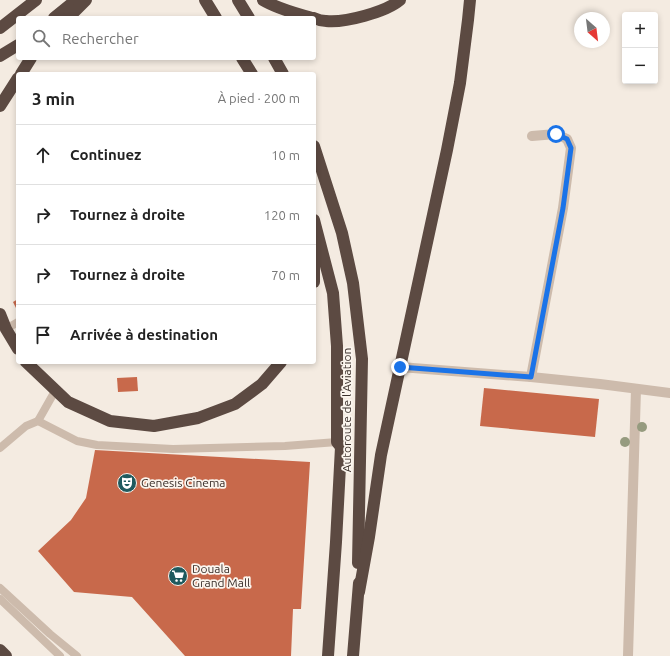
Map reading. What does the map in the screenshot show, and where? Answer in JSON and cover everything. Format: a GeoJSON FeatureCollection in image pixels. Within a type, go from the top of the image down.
{"type":"FeatureCollection","features":[{"type":"Feature","properties":{"kind":"highway"},"geometry":{"type":"LineString","coordinates":[[0,28],[36,0]]}},
{"type":"Feature","properties":{"kind":"highway"},"geometry":{"type":"LineString","coordinates":[[56,16],[76,0]]}},
{"type":"Feature","properties":{"kind":"highway"},"geometry":{"type":"LineString","coordinates":[[70,16],[86,0]]}},
{"type":"Feature","properties":{"kind":"highway"},"geometry":{"type":"LineString","coordinates":[[205,0],[215,16]]}},
{"type":"Feature","properties":{"kind":"highway"},"geometry":{"type":"LineString","coordinates":[[238,0],[248,16]]}},
{"type":"Feature","properties":{"kind":"highway"},"geometry":{"type":"LineString","coordinates":[[263,0],[271,5],[305,16]]}},
{"type":"Feature","properties":{"kind":"highway"},"geometry":{"type":"LineString","coordinates":[[316,19],[325,22],[356,18],[380,11],[400,0]]}},
{"type":"Feature","properties":{"kind":"highway"},"geometry":{"type":"LineString","coordinates":[[359,592],[381,455],[447,150],[460,83],[470,0]]}},
{"type":"Feature","properties":{"kind":"highway"},"geometry":{"type":"LineString","coordinates":[[0,56],[16,46]]}},
{"type":"Feature","properties":{"kind":"highway"},"geometry":{"type":"LineString","coordinates":[[22,72],[30,60]]}},
{"type":"Feature","properties":{"kind":"highway"},"geometry":{"type":"LineString","coordinates":[[243,60],[251,72]]}},
{"type":"Feature","properties":{"kind":"highway"},"geometry":{"type":"LineString","coordinates":[[275,60],[282,72]]}},
{"type":"Feature","properties":{"kind":"highway"},"geometry":{"type":"LineString","coordinates":[[0,106],[16,81]]}},
{"type":"Feature","properties":{"kind":"highway","name":"Autoroute de l'Aviation"},"geometry":{"type":"LineString","coordinates":[[316,152],[342,233],[353,283],[362,359],[361,471],[358,558],[359,592],[353,656]]}},
{"type":"Feature","properties":{"kind":"highway","name":"Autoroute de l'Aviation"},"geometry":{"type":"LineString","coordinates":[[316,228],[332,293],[337,346],[337,442],[341,447],[328,656]]}},
{"type":"Feature","properties":{"kind":"highway"},"geometry":{"type":"LineString","coordinates":[[0,314],[6,329],[16,346]]}},
{"type":"Feature","properties":{"kind":"highway"},"geometry":{"type":"LineString","coordinates":[[28,364],[68,402],[110,421],[154,426],[198,418],[235,404],[262,384],[279,364]]}},
{"type":"Feature","properties":{"kind":"highway"},"geometry":{"type":"LineString","coordinates":[[0,650],[6,656]]}},
{"type":"Feature","properties":{"kind":"street"},"geometry":{"type":"LineString","coordinates":[[531,377],[563,208],[571,148],[567,139],[556,134],[532,136]]}},
{"type":"Feature","properties":{"kind":"street"},"geometry":{"type":"LineString","coordinates":[[400,367],[531,377],[670,393]]}},
{"type":"Feature","properties":{"kind":"street"},"geometry":{"type":"LineString","coordinates":[[628,656],[636,389]]}},
{"type":"Feature","properties":{"kind":"lane"},"geometry":{"type":"LineString","coordinates":[[6,329],[16,323]]}},
{"type":"Feature","properties":{"kind":"lane"},"geometry":{"type":"LineString","coordinates":[[0,448],[26,426],[38,422],[55,391]]}},
{"type":"Feature","properties":{"kind":"lane"},"geometry":{"type":"LineString","coordinates":[[38,422],[77,441],[97,445],[173,449],[285,446],[337,442]]}},
{"type":"Feature","properties":{"kind":"lane"},"geometry":{"type":"LineString","coordinates":[[0,588],[76,656]]}},
{"type":"Feature","properties":{"kind":"lane"},"geometry":{"type":"LineString","coordinates":[[0,599],[60,656]]}},
{"type":"Feature","properties":{"kind":"building"},"geometry":{"type":"Polygon","coordinates":[[[16,300],[16,308],[13,302],[16,300]]]}},
{"type":"Feature","properties":{"kind":"building"},"geometry":{"type":"Polygon","coordinates":[[[137,377],[138,391],[118,392],[117,378],[137,377]]]}},
{"type":"Feature","properties":{"kind":"building"},"geometry":{"type":"Polygon","coordinates":[[[484,388],[599,399],[595,437],[480,426],[484,388]]]}},
{"type":"Feature","properties":{"kind":"building"},"geometry":{"type":"Polygon","coordinates":[[[95,450],[310,462],[301,609],[293,609],[291,656],[185,656],[132,597],[74,592],[38,551],[71,520],[86,498],[95,450]]]}},
{"type":"Feature","properties":{"kind":"place","name":"Genesis Cinema"},"geometry":{"type":"Point","coordinates":[127,483]}},
{"type":"Feature","properties":{"kind":"place","name":"Douala Grand Mall"},"geometry":{"type":"Point","coordinates":[178,576]}},
{"type":"Feature","properties":{"kind":"route"},"geometry":{"type":"LineString","coordinates":[[400,367],[531,377],[563,208],[571,148],[567,139],[556,134]]}}]}
